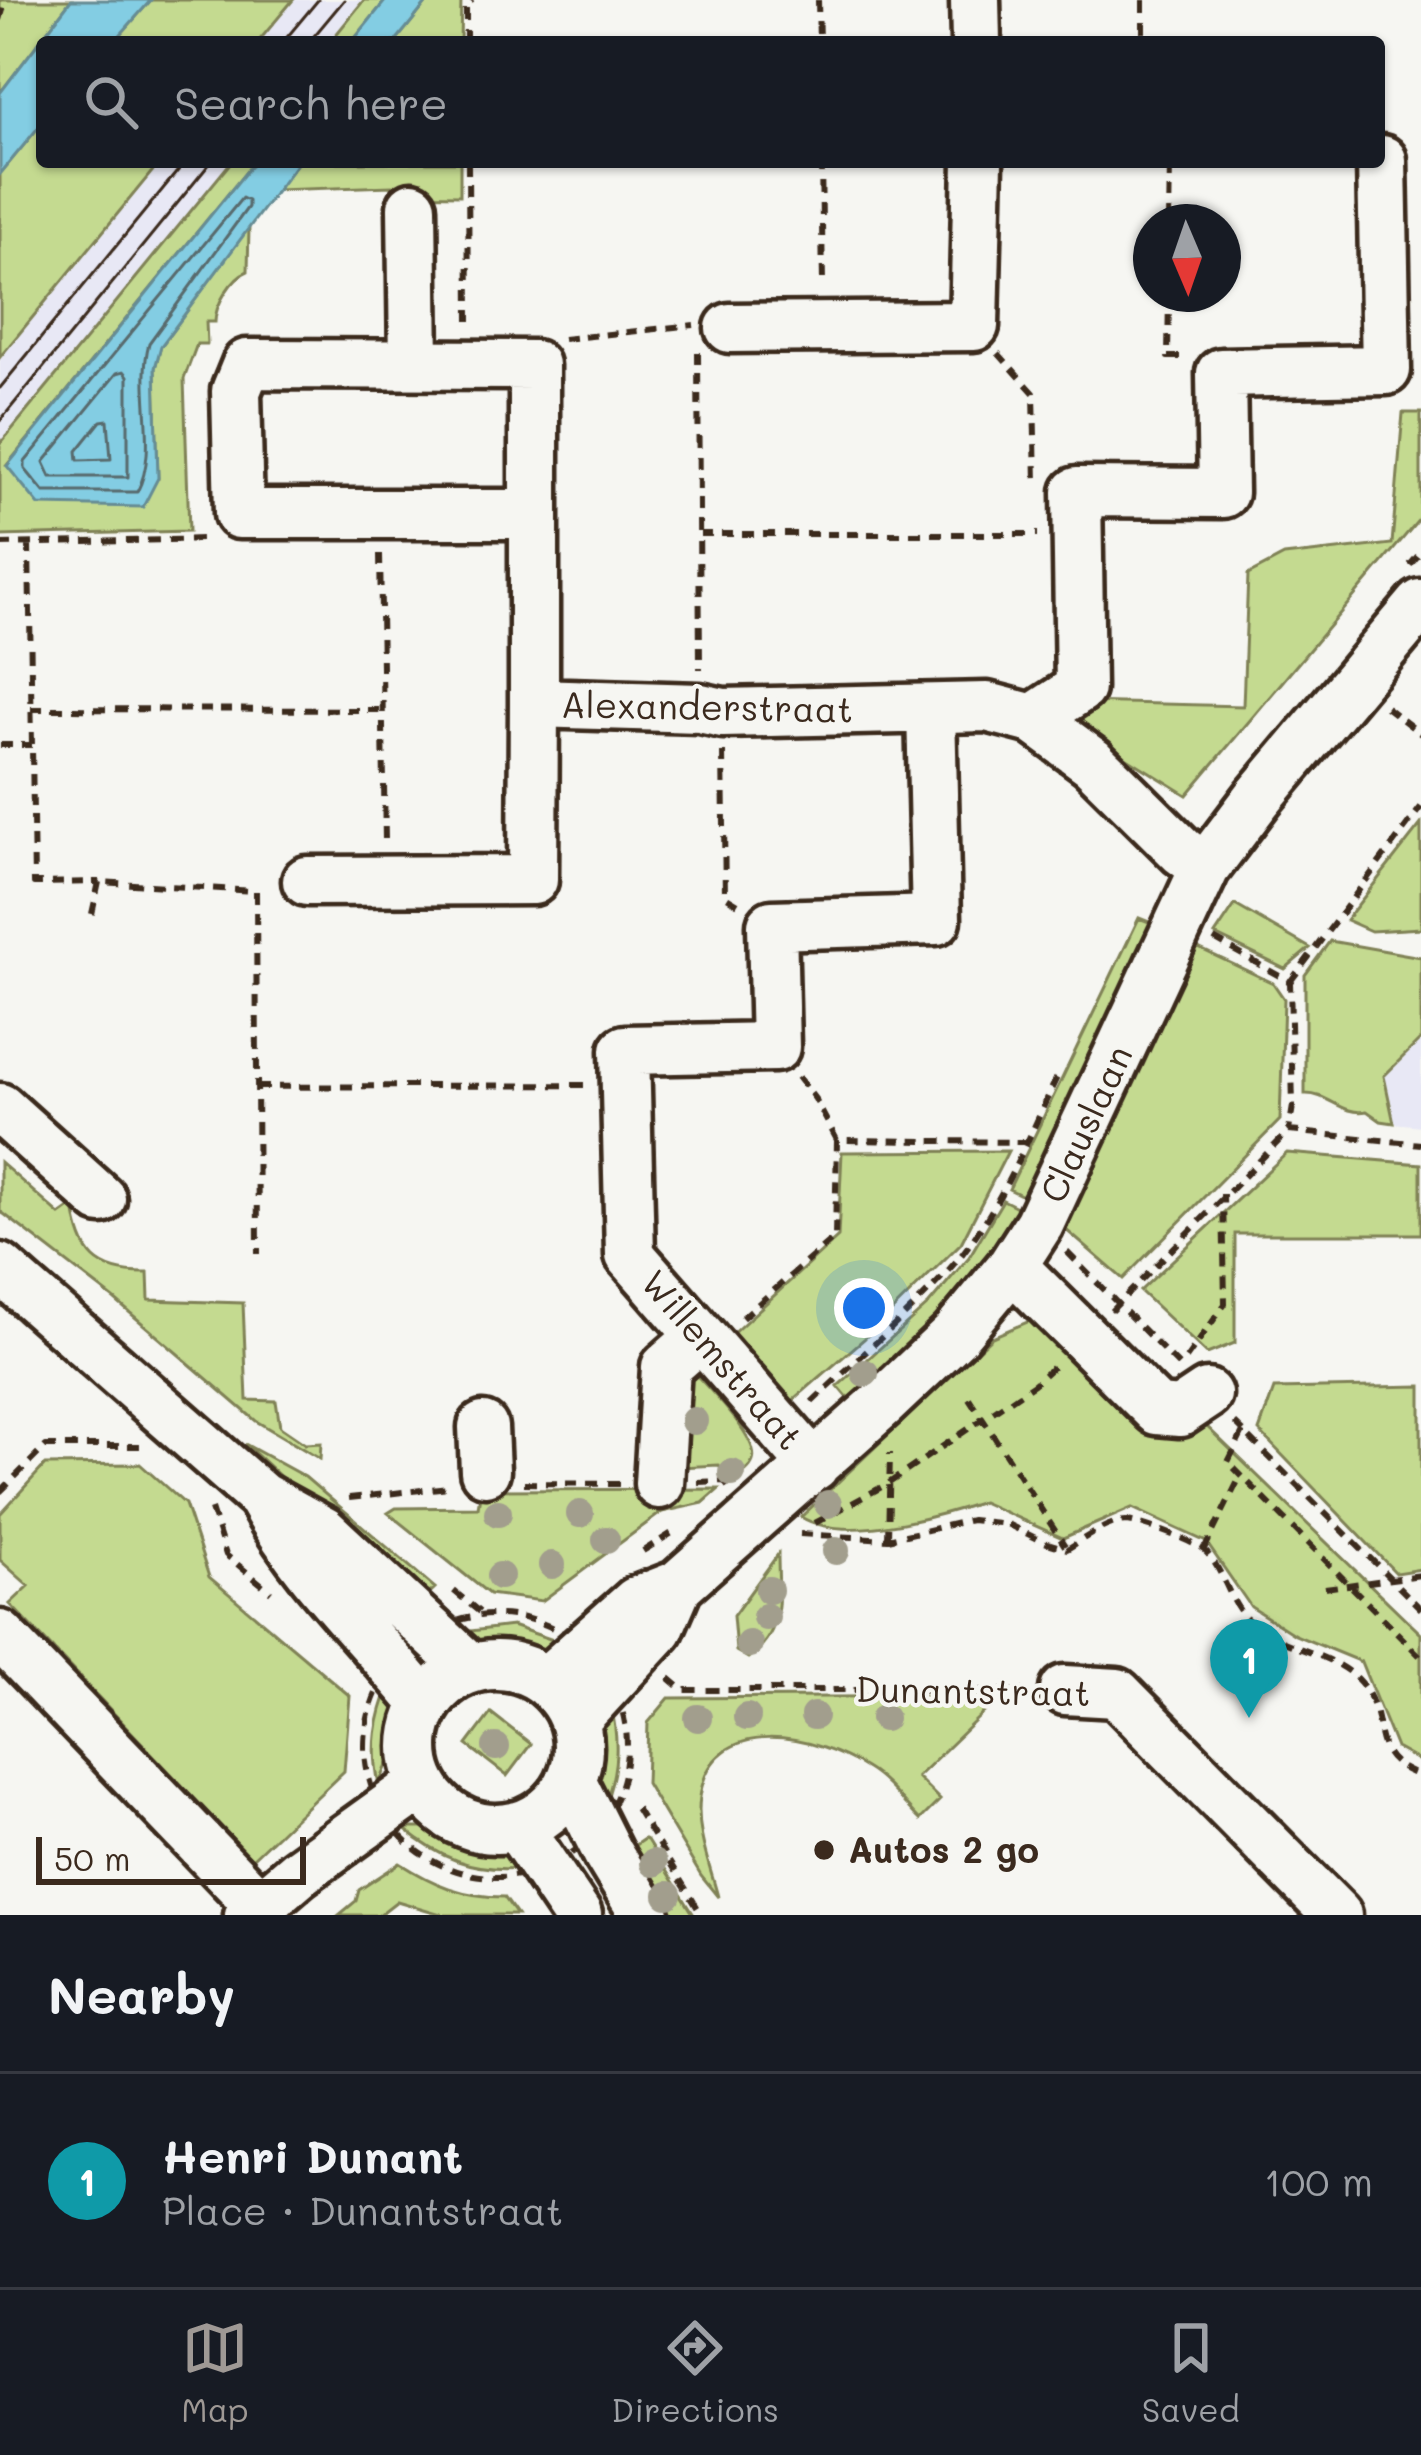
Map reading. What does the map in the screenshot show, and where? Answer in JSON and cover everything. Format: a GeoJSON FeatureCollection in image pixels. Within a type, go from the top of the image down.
{"type":"FeatureCollection","features":[{"type":"Feature","properties":{"kind":"street"},"geometry":{"type":"LineString","coordinates":[[975,0],[976,36]]}},
{"type":"Feature","properties":{"kind":"street"},"geometry":{"type":"LineString","coordinates":[[1205,868],[1092,762],[1033,719],[1080,688],[1077,513],[1223,493],[1221,373],[1385,370],[1394,160]]}},
{"type":"Feature","properties":{"kind":"street"},"geometry":{"type":"LineString","coordinates":[[714,327],[974,326],[978,168]]}},
{"type":"Feature","properties":{"kind":"street"},"geometry":{"type":"LineString","coordinates":[[412,207],[413,364]]}},
{"type":"Feature","properties":{"kind":"street"},"geometry":{"type":"LineString","coordinates":[[534,514],[239,514],[236,391],[247,364],[413,364],[548,345]]}},
{"type":"Feature","properties":{"kind":"street","name":"Alexanderstraat"},"geometry":{"type":"LineString","coordinates":[[548,345],[534,514],[534,703],[711,711],[987,707],[1033,719]]}},
{"type":"Feature","properties":{"kind":"street","name":"Clauslaan"},"geometry":{"type":"LineString","coordinates":[[546,1682],[597,1665],[659,1629],[677,1585],[955,1335],[1012,1266],[1039,1224],[1205,868],[1421,604]]}},
{"type":"Feature","properties":{"kind":"street"},"geometry":{"type":"LineString","coordinates":[[307,880],[533,880],[534,703]]}},
{"type":"Feature","properties":{"kind":"street"},"geometry":{"type":"LineString","coordinates":[[626,1085],[625,1050],[775,1047],[772,926],[936,920],[931,709]]}},
{"type":"Feature","properties":{"kind":"street","name":"Willemstraat"},"geometry":{"type":"LineString","coordinates":[[626,1085],[630,1255],[814,1466]]}},
{"type":"Feature","properties":{"kind":"street"},"geometry":{"type":"LineString","coordinates":[[0,1108],[101,1199]]}},
{"type":"Feature","properties":{"kind":"street"},"geometry":{"type":"LineString","coordinates":[[1012,1266],[1157,1410],[1180,1412],[1194,1381]]}},
{"type":"Feature","properties":{"kind":"street"},"geometry":{"type":"LineString","coordinates":[[0,1268],[261,1497],[322,1531],[470,1668]]}},
{"type":"Feature","properties":{"kind":"street"},"geometry":{"type":"LineString","coordinates":[[659,1484],[666,1367],[704,1342]]}},
{"type":"Feature","properties":{"kind":"street"},"geometry":{"type":"LineString","coordinates":[[261,1497],[289,1547],[425,1703]]}},
{"type":"Feature","properties":{"kind":"street"},"geometry":{"type":"LineString","coordinates":[[0,1635],[254,1910],[422,1784]]}},
{"type":"Feature","properties":{"kind":"street","name":"Clauslaan"},"geometry":{"type":"LineString","coordinates":[[574,1721],[597,1665]]}},
{"type":"Feature","properties":{"kind":"street"},"geometry":{"type":"LineString","coordinates":[[518,1667],[546,1682],[574,1721],[578,1751],[571,1780],[549,1809],[518,1826],[499,1829],[463,1822],[433,1800],[414,1758],[415,1730],[425,1703],[437,1688],[470,1668],[518,1667]]}},
{"type":"Feature","properties":{"kind":"street","name":"Dunantstraat"},"geometry":{"type":"LineString","coordinates":[[1064,1690],[1118,1693],[1337,1915]]}},
{"type":"Feature","properties":{"kind":"street"},"geometry":{"type":"LineString","coordinates":[[571,1780],[645,1915]]}},
{"type":"Feature","properties":{"kind":"street"},"geometry":{"type":"LineString","coordinates":[[518,1826],[577,1915]]}},
{"type":"Feature","properties":{"kind":"path"},"geometry":{"type":"LineString","coordinates":[[0,20],[7,0]]}},
{"type":"Feature","properties":{"kind":"path"},"geometry":{"type":"LineString","coordinates":[[466,36],[466,7],[472,0]]}},
{"type":"Feature","properties":{"kind":"path"},"geometry":{"type":"LineString","coordinates":[[818,0],[819,36]]}},
{"type":"Feature","properties":{"kind":"path"},"geometry":{"type":"LineString","coordinates":[[1143,0],[1143,36]]}},
{"type":"Feature","properties":{"kind":"path"},"geometry":{"type":"LineString","coordinates":[[467,168],[469,324]]}},
{"type":"Feature","properties":{"kind":"path"},"geometry":{"type":"LineString","coordinates":[[821,168],[823,330]]}},
{"type":"Feature","properties":{"kind":"path"},"geometry":{"type":"LineString","coordinates":[[1169,204],[1170,168]]}},
{"type":"Feature","properties":{"kind":"path"},"geometry":{"type":"LineString","coordinates":[[1168,312],[1168,357],[1197,358],[1221,373]]}},
{"type":"Feature","properties":{"kind":"path"},"geometry":{"type":"LineString","coordinates":[[974,326],[1034,393],[1036,487],[1077,513]]}},
{"type":"Feature","properties":{"kind":"path"},"geometry":{"type":"LineString","coordinates":[[548,345],[714,327],[700,533],[725,896],[772,926]]}},
{"type":"Feature","properties":{"kind":"path"},"geometry":{"type":"LineString","coordinates":[[700,533],[1077,513]]}},
{"type":"Feature","properties":{"kind":"path"},"geometry":{"type":"LineString","coordinates":[[0,544],[210,539],[239,514]]}},
{"type":"Feature","properties":{"kind":"path"},"geometry":{"type":"LineString","coordinates":[[380,514],[386,880]]}},
{"type":"Feature","properties":{"kind":"path"},"geometry":{"type":"LineString","coordinates":[[29,543],[34,883],[256,891],[307,880]]}},
{"type":"Feature","properties":{"kind":"path"},"geometry":{"type":"LineString","coordinates":[[31,709],[384,710]]}},
{"type":"Feature","properties":{"kind":"path"},"geometry":{"type":"LineString","coordinates":[[0,745],[32,745]]}},
{"type":"Feature","properties":{"kind":"path"},"geometry":{"type":"LineString","coordinates":[[1421,807],[1290,982],[1293,1106],[1289,1131],[1034,1384],[889,1483],[796,1534],[888,1539],[971,1520],[1007,1524],[1043,1543],[1067,1549],[1094,1532],[1127,1521],[1204,1550],[1238,1613],[1276,1640],[1338,1663],[1360,1683],[1375,1705],[1384,1754],[1405,1771],[1421,1776]]}},
{"type":"Feature","properties":{"kind":"path"},"geometry":{"type":"LineString","coordinates":[[92,914],[99,883]]}},
{"type":"Feature","properties":{"kind":"path"},"geometry":{"type":"LineString","coordinates":[[256,891],[258,1254]]}},
{"type":"Feature","properties":{"kind":"path"},"geometry":{"type":"LineString","coordinates":[[1180,921],[1290,982]]}},
{"type":"Feature","properties":{"kind":"path"},"geometry":{"type":"LineString","coordinates":[[704,1342],[835,1238],[836,1140],[815,1099],[775,1047]]}},
{"type":"Feature","properties":{"kind":"path"},"geometry":{"type":"LineString","coordinates":[[257,1087],[626,1085]]}},
{"type":"Feature","properties":{"kind":"path"},"geometry":{"type":"LineString","coordinates":[[1289,1131],[1421,1144]]}},
{"type":"Feature","properties":{"kind":"path"},"geometry":{"type":"LineString","coordinates":[[836,1140],[1027,1142]]}},
{"type":"Feature","properties":{"kind":"path"},"geometry":{"type":"LineString","coordinates":[[1039,1224],[1194,1381],[1225,1304],[1223,1195]]}},
{"type":"Feature","properties":{"kind":"path"},"geometry":{"type":"LineString","coordinates":[[969,1399],[1067,1549]]}},
{"type":"Feature","properties":{"kind":"path"},"geometry":{"type":"LineString","coordinates":[[1421,1609],[1243,1431],[1228,1462],[1421,1658]]}},
{"type":"Feature","properties":{"kind":"path"},"geometry":{"type":"LineString","coordinates":[[888,1539],[891,1442]]}},
{"type":"Feature","properties":{"kind":"path"},"geometry":{"type":"LineString","coordinates":[[0,1492],[46,1446],[161,1446]]}},
{"type":"Feature","properties":{"kind":"path"},"geometry":{"type":"LineString","coordinates":[[343,1499],[470,1485],[484,1449]]}},
{"type":"Feature","properties":{"kind":"path"},"geometry":{"type":"LineString","coordinates":[[1204,1550],[1241,1474]]}},
{"type":"Feature","properties":{"kind":"path"},"geometry":{"type":"LineString","coordinates":[[1325,1588],[1421,1575]]}},
{"type":"Feature","properties":{"kind":"path"},"geometry":{"type":"LineString","coordinates":[[505,1615],[548,1626],[597,1665],[627,1732],[621,1785],[596,1832],[545,1868],[491,1878],[450,1870],[414,1849],[382,1812],[369,1781],[364,1742],[375,1694],[393,1664],[432,1631],[465,1618],[505,1615]]}},
{"type":"Feature","properties":{"kind":"path","name":"Dunantstraat"},"geometry":{"type":"LineString","coordinates":[[666,1676],[683,1690],[1064,1690]]}},
{"type":"Feature","properties":{"kind":"path"},"geometry":{"type":"LineString","coordinates":[[621,1785],[702,1915]]}},
{"type":"Feature","properties":{"kind":"shaded area"},"geometry":{"type":"Polygon","coordinates":[[[293,0],[364,0],[335,36],[263,36],[293,0]]]}},
{"type":"Feature","properties":{"kind":"shaded area"},"geometry":{"type":"Polygon","coordinates":[[[155,168],[226,168],[0,444],[0,357],[155,168]]]}},
{"type":"Feature","properties":{"kind":"shaded area"},"geometry":{"type":"Polygon","coordinates":[[[1421,1004],[1421,1126],[1394,1123],[1384,1076],[1418,1039],[1421,1004]]]}},
{"type":"Feature","properties":{"kind":"green space"},"geometry":{"type":"Polygon","coordinates":[[[0,0],[71,0],[44,36],[36,36],[36,46],[0,93],[0,0]]]}},
{"type":"Feature","properties":{"kind":"green space"},"geometry":{"type":"Polygon","coordinates":[[[151,0],[293,0],[263,36],[119,36],[151,0]]]}},
{"type":"Feature","properties":{"kind":"green space"},"geometry":{"type":"Polygon","coordinates":[[[364,0],[386,0],[357,36],[335,36],[364,0]]]}},
{"type":"Feature","properties":{"kind":"green space"},"geometry":{"type":"Polygon","coordinates":[[[429,0],[461,0],[460,36],[400,36],[429,0]]]}},
{"type":"Feature","properties":{"kind":"green space"},"geometry":{"type":"Polygon","coordinates":[[[36,130],[36,168],[155,168],[0,357],[0,174],[36,130]]]}},
{"type":"Feature","properties":{"kind":"green space"},"geometry":{"type":"Polygon","coordinates":[[[226,168],[249,168],[7,465],[158,478],[155,368],[161,346],[249,227],[248,271],[226,292],[215,322],[206,322],[207,344],[197,344],[184,379],[189,531],[0,536],[0,444],[226,168]]]}},
{"type":"Feature","properties":{"kind":"green space"},"geometry":{"type":"Polygon","coordinates":[[[293,168],[460,168],[460,195],[394,194],[392,186],[276,190],[293,168]]]}},
{"type":"Feature","properties":{"kind":"green space"},"geometry":{"type":"Polygon","coordinates":[[[1403,413],[1421,413],[1421,517],[1187,795],[1082,730],[1082,702],[1243,706],[1248,575],[1284,556],[1392,544],[1403,413]]]}},
{"type":"Feature","properties":{"kind":"green space"},"geometry":{"type":"Polygon","coordinates":[[[1421,824],[1421,928],[1371,931],[1346,920],[1421,824]]]}},
{"type":"Feature","properties":{"kind":"green space"},"geometry":{"type":"Polygon","coordinates":[[[1235,905],[1310,948],[1285,969],[1215,935],[1235,905]]]}},
{"type":"Feature","properties":{"kind":"green space"},"geometry":{"type":"Polygon","coordinates":[[[1139,918],[1157,925],[1023,1196],[1009,1189],[1139,918]]]}},
{"type":"Feature","properties":{"kind":"green space"},"geometry":{"type":"Polygon","coordinates":[[[1330,941],[1421,957],[1421,1039],[1384,1076],[1394,1123],[1305,1094],[1305,975],[1330,941]]]}},
{"type":"Feature","properties":{"kind":"green space"},"geometry":{"type":"Polygon","coordinates":[[[1192,945],[1273,983],[1284,999],[1280,1120],[1123,1279],[1065,1229],[1192,945]]]}},
{"type":"Feature","properties":{"kind":"green space"},"geometry":{"type":"Polygon","coordinates":[[[1008,1151],[961,1243],[864,1339],[789,1404],[729,1337],[838,1237],[842,1152],[1008,1151]]]}},
{"type":"Feature","properties":{"kind":"green space"},"geometry":{"type":"Polygon","coordinates":[[[1287,1153],[1421,1164],[1421,1234],[1235,1234],[1235,1343],[1207,1354],[1140,1291],[1287,1153]]]}},
{"type":"Feature","properties":{"kind":"green space"},"geometry":{"type":"Polygon","coordinates":[[[0,1162],[60,1215],[74,1205],[86,1248],[103,1265],[148,1273],[149,1300],[243,1303],[247,1400],[276,1401],[280,1427],[305,1444],[321,1443],[320,1459],[256,1421],[114,1299],[0,1211],[0,1162]]]}},
{"type":"Feature","properties":{"kind":"green space"},"geometry":{"type":"Polygon","coordinates":[[[1003,1200],[1019,1208],[984,1266],[941,1315],[850,1400],[838,1386],[929,1304],[969,1257],[1003,1200]]]}},
{"type":"Feature","properties":{"kind":"green space"},"geometry":{"type":"Polygon","coordinates":[[[1032,1320],[1059,1331],[1202,1422],[1421,1634],[1421,1762],[1396,1748],[1361,1662],[1295,1635],[1251,1607],[1206,1542],[1132,1508],[1063,1538],[982,1502],[865,1528],[820,1525],[801,1517],[992,1337],[1032,1320]]]}},
{"type":"Feature","properties":{"kind":"green space"},"geometry":{"type":"Polygon","coordinates":[[[686,1364],[728,1411],[753,1451],[750,1467],[731,1481],[719,1465],[680,1467],[686,1364]]]}},
{"type":"Feature","properties":{"kind":"green space"},"geometry":{"type":"Polygon","coordinates":[[[1421,1386],[1421,1569],[1396,1573],[1259,1431],[1274,1389],[1421,1386]]]}},
{"type":"Feature","properties":{"kind":"green space"},"geometry":{"type":"Polygon","coordinates":[[[245,1444],[305,1477],[435,1588],[419,1603],[414,1600],[245,1444]]]}},
{"type":"Feature","properties":{"kind":"green space"},"geometry":{"type":"Polygon","coordinates":[[[140,1464],[185,1504],[209,1577],[350,1696],[344,1771],[252,1859],[10,1604],[29,1586],[0,1560],[0,1514],[45,1465],[140,1464]]]}},
{"type":"Feature","properties":{"kind":"green space"},"geometry":{"type":"Polygon","coordinates":[[[719,1489],[703,1503],[662,1512],[542,1601],[489,1594],[388,1513],[396,1508],[478,1507],[481,1490],[719,1489]]]}},
{"type":"Feature","properties":{"kind":"green space"},"geometry":{"type":"Polygon","coordinates":[[[778,1554],[774,1624],[748,1658],[736,1651],[733,1616],[778,1554]]]}},
{"type":"Feature","properties":{"kind":"green space"},"geometry":{"type":"Polygon","coordinates":[[[512,1626],[559,1642],[548,1653],[523,1653],[487,1647],[454,1633],[512,1626]]]}},
{"type":"Feature","properties":{"kind":"green space"},"geometry":{"type":"Polygon","coordinates":[[[390,1684],[401,1708],[398,1760],[388,1763],[379,1784],[376,1733],[390,1684]]]}},
{"type":"Feature","properties":{"kind":"green space"},"geometry":{"type":"Polygon","coordinates":[[[1001,1696],[917,1777],[940,1800],[920,1820],[874,1774],[821,1747],[769,1738],[744,1742],[724,1752],[708,1770],[699,1810],[718,1897],[646,1783],[648,1723],[669,1698],[1001,1696]]]}},
{"type":"Feature","properties":{"kind":"green space"},"geometry":{"type":"Polygon","coordinates":[[[611,1706],[616,1754],[606,1801],[590,1786],[595,1738],[611,1706]]]}},
{"type":"Feature","properties":{"kind":"green space"},"geometry":{"type":"Polygon","coordinates":[[[491,1713],[531,1744],[507,1776],[467,1745],[491,1713]]]}},
{"type":"Feature","properties":{"kind":"green space"},"geometry":{"type":"Polygon","coordinates":[[[430,1821],[459,1839],[512,1855],[520,1868],[487,1868],[457,1861],[403,1828],[425,1828],[430,1821]]]}},
{"type":"Feature","properties":{"kind":"green space"},"geometry":{"type":"Polygon","coordinates":[[[644,1839],[694,1915],[658,1915],[622,1854],[644,1839]]]}},
{"type":"Feature","properties":{"kind":"green space"},"geometry":{"type":"Polygon","coordinates":[[[400,1863],[449,1888],[504,1897],[517,1915],[444,1915],[397,1901],[379,1915],[339,1915],[356,1901],[359,1890],[400,1863]]]}},
{"type":"Feature","properties":{"kind":"water"},"geometry":{"type":"Polygon","coordinates":[[[71,0],[151,0],[119,36],[44,36],[71,0]]]}},
{"type":"Feature","properties":{"kind":"water"},"geometry":{"type":"Polygon","coordinates":[[[386,0],[429,0],[400,36],[357,36],[386,0]]]}},
{"type":"Feature","properties":{"kind":"water"},"geometry":{"type":"Polygon","coordinates":[[[36,46],[36,130],[0,174],[0,93],[36,46]]]}},
{"type":"Feature","properties":{"kind":"water"},"geometry":{"type":"Polygon","coordinates":[[[249,168],[294,168],[161,346],[155,368],[158,478],[143,507],[39,505],[7,466],[249,168]]]}},
{"type":"Feature","properties":{"kind":"tram line"},"geometry":{"type":"LineString","coordinates":[[288,36],[318,0]]}},
{"type":"Feature","properties":{"kind":"tram line"},"geometry":{"type":"LineString","coordinates":[[314,36],[344,0]]}},
{"type":"Feature","properties":{"kind":"tram line"},"geometry":{"type":"LineString","coordinates":[[0,388],[180,168]]}},
{"type":"Feature","properties":{"kind":"tram line"},"geometry":{"type":"LineString","coordinates":[[0,421],[206,168]]}},
{"type":"Feature","properties":{"kind":"place","name":"Henri Dunant"},"geometry":{"type":"Point","coordinates":[1249,1718]}},
{"type":"Feature","properties":{"kind":"place","name":"Autos 2 go"},"geometry":{"type":"Point","coordinates":[824,1850]}}]}
